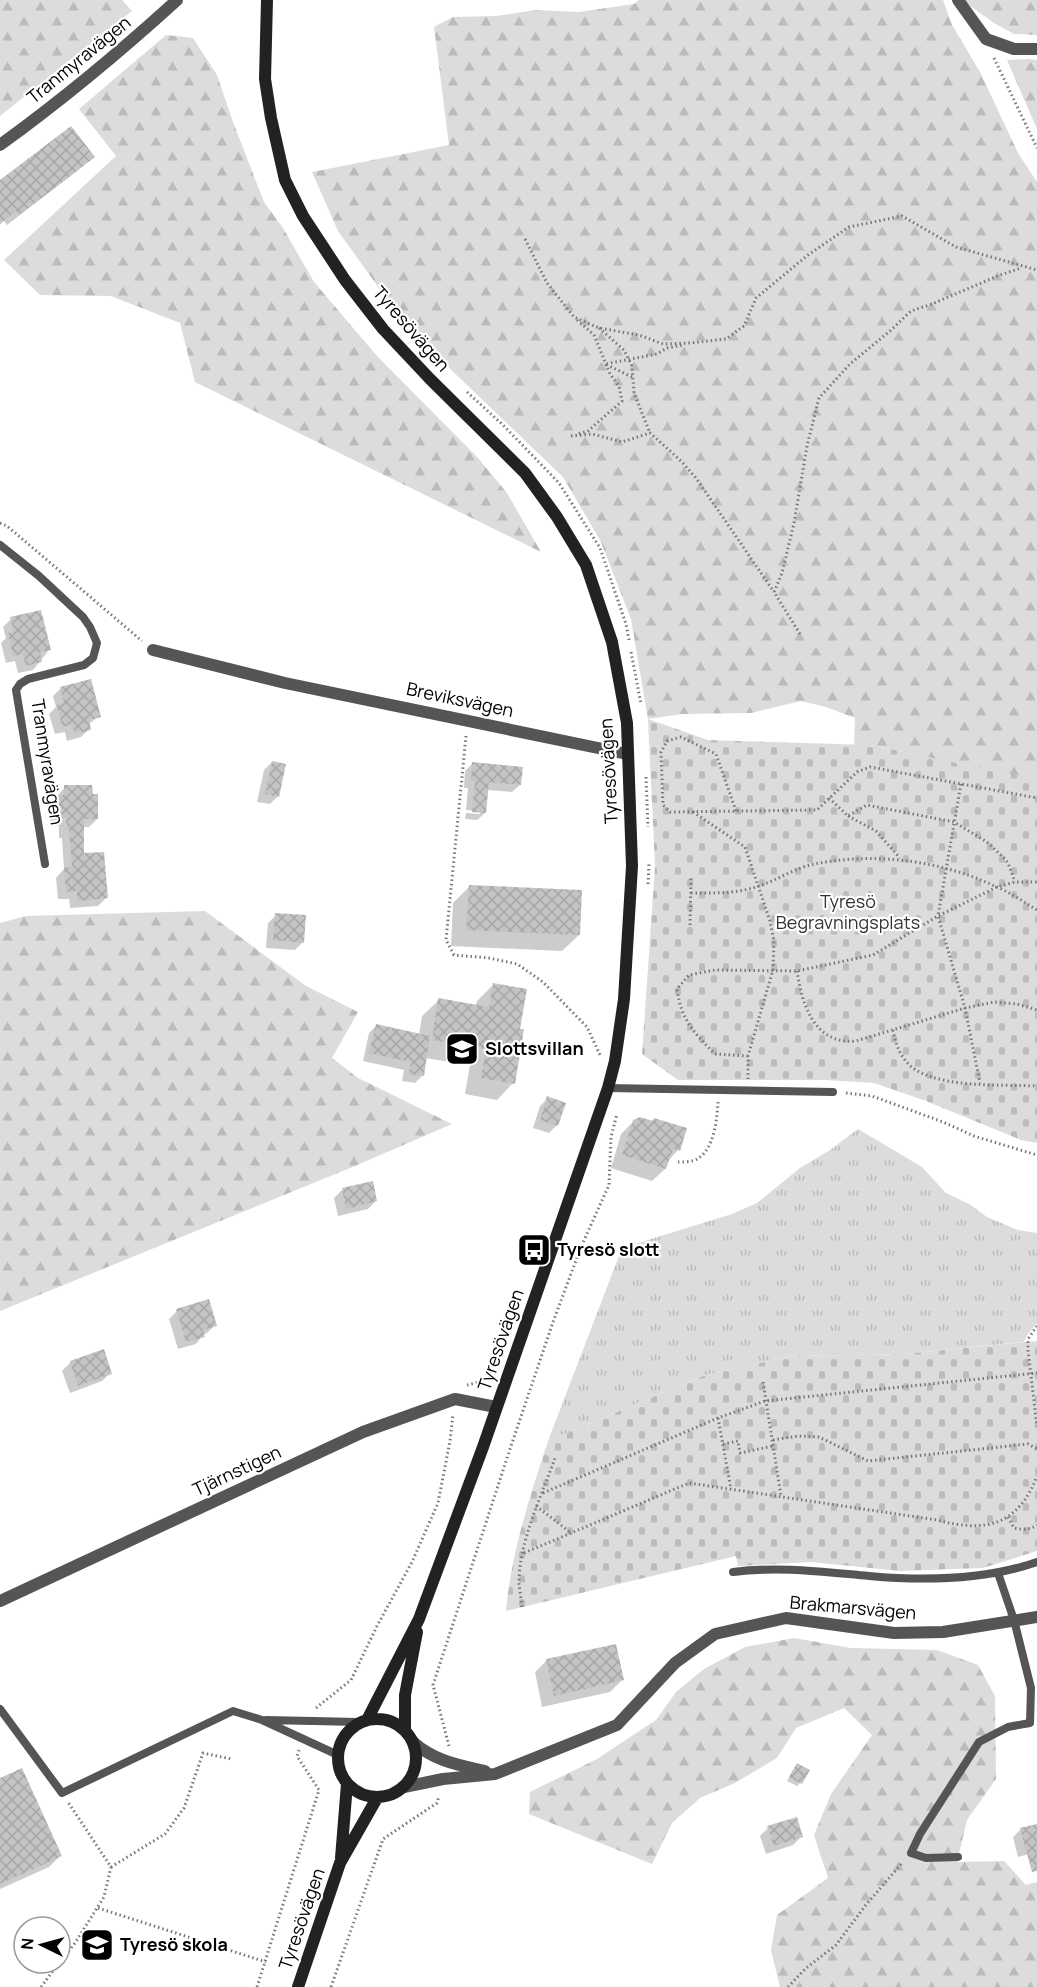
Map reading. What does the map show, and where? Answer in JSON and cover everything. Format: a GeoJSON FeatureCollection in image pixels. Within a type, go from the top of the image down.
{"type":"FeatureCollection","features":[{"type":"Feature","properties":{"kind":"main road","name":"Tyresövägen"},"geometry":{"type":"LineString","coordinates":[[267,0],[265,79],[285,180],[303,216],[345,280],[383,329],[430,380],[525,473],[557,517],[586,565],[612,642],[627,723],[632,866],[624,999],[615,1061],[608,1088],[496,1407],[419,1619],[363,1721],[346,1733],[340,1745],[338,1766],[347,1784],[340,1863]]}},
{"type":"Feature","properties":{"kind":"main road","name":"Tyresövägen"},"geometry":{"type":"LineString","coordinates":[[405,1730],[405,1695],[419,1619]]}},
{"type":"Feature","properties":{"kind":"main road"},"geometry":{"type":"LineString","coordinates":[[347,1784],[364,1796],[377,1798],[388,1796],[404,1787],[416,1768],[417,1759],[413,1742],[405,1730],[390,1721],[376,1718],[363,1721]]}},
{"type":"Feature","properties":{"kind":"main road","name":"Tyresövägen"},"geometry":{"type":"LineString","coordinates":[[298,1987],[340,1863],[377,1798]]}},
{"type":"Feature","properties":{"kind":"street","name":"Tranmyravägen"},"geometry":{"type":"LineString","coordinates":[[0,145],[134,40],[177,0]]}},
{"type":"Feature","properties":{"kind":"street"},"geometry":{"type":"LineString","coordinates":[[958,0],[986,39],[1014,49],[1037,49]]}},
{"type":"Feature","properties":{"kind":"street","name":"Breviksvägen"},"geometry":{"type":"LineString","coordinates":[[153,650],[285,683],[627,754]]}},
{"type":"Feature","properties":{"kind":"street"},"geometry":{"type":"LineString","coordinates":[[455,1399],[496,1407]]}},
{"type":"Feature","properties":{"kind":"street","name":"Tjärnstigen"},"geometry":{"type":"LineString","coordinates":[[0,1601],[363,1432],[455,1399]]}},
{"type":"Feature","properties":{"kind":"street","name":"Brakmarsvägen"},"geometry":{"type":"LineString","coordinates":[[404,1787],[443,1779],[495,1774],[617,1725],[675,1663],[715,1634],[786,1618],[894,1633],[943,1632],[1037,1617]]}},
{"type":"Feature","properties":{"kind":"street"},"geometry":{"type":"LineString","coordinates":[[413,1742],[425,1753],[447,1762],[495,1774]]}},
{"type":"Feature","properties":{"kind":"lane","name":"Tranmyravägen"},"geometry":{"type":"LineString","coordinates":[[0,545],[39,576],[83,617],[97,643],[93,658],[84,665],[28,679],[16,690],[45,864]]}},
{"type":"Feature","properties":{"kind":"lane"},"geometry":{"type":"LineString","coordinates":[[608,1088],[832,1092]]}},
{"type":"Feature","properties":{"kind":"lane"},"geometry":{"type":"LineString","coordinates":[[733,1572],[756,1569],[791,1569],[873,1577],[947,1578],[998,1574],[1037,1562]]}},
{"type":"Feature","properties":{"kind":"lane"},"geometry":{"type":"LineString","coordinates":[[958,1857],[926,1858],[911,1853],[920,1834],[979,1742],[1008,1727],[1030,1723],[1031,1688],[1014,1620],[998,1574]]}},
{"type":"Feature","properties":{"kind":"lane"},"geometry":{"type":"LineString","coordinates":[[0,1709],[62,1793],[233,1711],[262,1720],[338,1755]]}},
{"type":"Feature","properties":{"kind":"lane"},"geometry":{"type":"LineString","coordinates":[[262,1720],[363,1721]]}},
{"type":"Feature","properties":{"kind":"path"},"geometry":{"type":"LineString","coordinates":[[986,39],[1037,148]]}},
{"type":"Feature","properties":{"kind":"path"},"geometry":{"type":"LineString","coordinates":[[574,317],[599,328],[639,335],[663,344],[726,339],[744,326],[756,298],[808,255],[849,227],[902,216],[956,247],[1023,268],[1037,270]]}},
{"type":"Feature","properties":{"kind":"path"},"geometry":{"type":"LineString","coordinates":[[525,239],[546,283],[574,317],[594,335],[610,374],[620,386],[622,400],[588,431],[571,436],[592,434],[622,442],[650,433]]}},
{"type":"Feature","properties":{"kind":"path"},"geometry":{"type":"LineString","coordinates":[[774,592],[782,573],[794,523],[807,446],[819,398],[850,364],[911,311],[1023,268]]}},
{"type":"Feature","properties":{"kind":"path"},"geometry":{"type":"LineString","coordinates":[[599,328],[624,350],[632,366],[634,393],[650,433],[696,478],[800,634]]}},
{"type":"Feature","properties":{"kind":"path"},"geometry":{"type":"LineString","coordinates":[[605,364],[657,354],[667,348],[690,343]]}},
{"type":"Feature","properties":{"kind":"path"},"geometry":{"type":"LineString","coordinates":[[605,364],[633,378]]}},
{"type":"Feature","properties":{"kind":"path"},"geometry":{"type":"LineString","coordinates":[[462,387],[559,483],[600,548],[626,624],[641,707]]}},
{"type":"Feature","properties":{"kind":"path"},"geometry":{"type":"LineString","coordinates":[[0,523],[7,526],[153,650]]}},
{"type":"Feature","properties":{"kind":"path"},"geometry":{"type":"LineString","coordinates":[[468,720],[446,939],[454,955],[489,958],[517,964],[543,982],[587,1028],[602,1059],[606,1049]]}},
{"type":"Feature","properties":{"kind":"path"},"geometry":{"type":"LineString","coordinates":[[736,811],[716,754],[681,737],[667,741],[661,752],[663,805],[670,812],[817,810],[857,772],[870,767],[1037,798]]}},
{"type":"Feature","properties":{"kind":"path"},"geometry":{"type":"LineString","coordinates":[[646,771],[648,836]]}},
{"type":"Feature","properties":{"kind":"path"},"geometry":{"type":"LineString","coordinates":[[961,784],[938,916],[965,1008],[980,1083]]}},
{"type":"Feature","properties":{"kind":"path"},"geometry":{"type":"LineString","coordinates":[[828,798],[848,816],[876,831],[901,859]]}},
{"type":"Feature","properties":{"kind":"path"},"geometry":{"type":"LineString","coordinates":[[848,816],[867,805],[954,822],[987,842],[1008,863],[1015,882]]}},
{"type":"Feature","properties":{"kind":"path"},"geometry":{"type":"LineString","coordinates":[[692,812],[745,847],[770,921],[774,941],[773,970],[748,1056],[748,1090]]}},
{"type":"Feature","properties":{"kind":"path"},"geometry":{"type":"LineString","coordinates":[[648,890],[649,858]]}},
{"type":"Feature","properties":{"kind":"path"},"geometry":{"type":"LineString","coordinates":[[691,893],[729,893],[758,886],[812,864],[861,858],[901,859],[945,868],[997,887],[1037,910]]}},
{"type":"Feature","properties":{"kind":"path"},"geometry":{"type":"LineString","coordinates":[[690,925],[691,879]]}},
{"type":"Feature","properties":{"kind":"path"},"geometry":{"type":"LineString","coordinates":[[748,1056],[715,1054],[692,1031],[679,1001],[677,989],[689,975],[715,970],[796,970],[873,955],[938,916],[997,887],[1015,882],[1037,882]]}},
{"type":"Feature","properties":{"kind":"path"},"geometry":{"type":"LineString","coordinates":[[796,970],[800,991],[809,1016],[821,1032],[843,1042],[856,1041],[965,1008],[994,1002],[1017,1004],[1037,1010]]}},
{"type":"Feature","properties":{"kind":"path"},"geometry":{"type":"LineString","coordinates":[[893,1030],[897,1047],[905,1061],[916,1071],[931,1078],[954,1082],[1037,1086]]}},
{"type":"Feature","properties":{"kind":"path"},"geometry":{"type":"LineString","coordinates":[[447,1762],[450,1751],[433,1685],[554,1322],[581,1247],[609,1185],[611,1137],[623,1089]]}},
{"type":"Feature","properties":{"kind":"path"},"geometry":{"type":"LineString","coordinates":[[678,1162],[697,1160],[710,1145],[717,1118],[718,1090]]}},
{"type":"Feature","properties":{"kind":"path"},"geometry":{"type":"LineString","coordinates":[[832,1092],[872,1096],[974,1136],[1037,1155]]}},
{"type":"Feature","properties":{"kind":"path"},"geometry":{"type":"LineString","coordinates":[[1037,1326],[1028,1339],[1037,1427]]}},
{"type":"Feature","properties":{"kind":"path"},"geometry":{"type":"LineString","coordinates":[[543,1493],[718,1418],[767,1401],[1037,1373]]}},
{"type":"Feature","properties":{"kind":"path"},"geometry":{"type":"LineString","coordinates":[[311,1720],[316,1706],[351,1680],[376,1626],[412,1562],[438,1503],[450,1442],[455,1399],[460,1386],[476,1383],[494,1375]]}},
{"type":"Feature","properties":{"kind":"path"},"geometry":{"type":"LineString","coordinates":[[763,1382],[781,1497]]}},
{"type":"Feature","properties":{"kind":"path"},"geometry":{"type":"LineString","coordinates":[[718,1418],[730,1489]]}},
{"type":"Feature","properties":{"kind":"path"},"geometry":{"type":"LineString","coordinates":[[773,1440],[798,1436],[819,1437],[868,1461],[1028,1444],[1037,1449]]}},
{"type":"Feature","properties":{"kind":"path"},"geometry":{"type":"LineString","coordinates":[[723,1444],[738,1442],[740,1453],[774,1446]]}},
{"type":"Feature","properties":{"kind":"path"},"geometry":{"type":"LineString","coordinates":[[522,1607],[519,1582],[524,1553],[536,1506],[555,1458]]}},
{"type":"Feature","properties":{"kind":"path"},"geometry":{"type":"LineString","coordinates":[[524,1553],[690,1483],[937,1520],[959,1526],[1000,1522],[1018,1509],[1032,1490],[1037,1476]]}},
{"type":"Feature","properties":{"kind":"path"},"geometry":{"type":"LineString","coordinates":[[536,1506],[571,1533]]}},
{"type":"Feature","properties":{"kind":"path"},"geometry":{"type":"LineString","coordinates":[[1008,1516],[1014,1528],[1022,1530],[1037,1525]]}},
{"type":"Feature","properties":{"kind":"path"},"geometry":{"type":"LineString","coordinates":[[257,1987],[319,1790],[297,1756],[303,1739]]}},
{"type":"Feature","properties":{"kind":"path"},"geometry":{"type":"LineString","coordinates":[[72,1946],[104,1897],[111,1867],[165,1834],[184,1808],[203,1753],[231,1759]]}},
{"type":"Feature","properties":{"kind":"path"},"geometry":{"type":"LineString","coordinates":[[331,1987],[383,1839],[437,1803],[443,1779]]}},
{"type":"Feature","properties":{"kind":"path"},"geometry":{"type":"LineString","coordinates":[[62,1793],[111,1867]]}},
{"type":"Feature","properties":{"kind":"path"},"geometry":{"type":"LineString","coordinates":[[788,1987],[805,1969],[836,1945],[865,1906],[911,1853]]}},
{"type":"Feature","properties":{"kind":"path"},"geometry":{"type":"LineString","coordinates":[[98,1908],[266,1962]]}},
{"type":"Feature","properties":{"kind":"path"},"geometry":{"type":"LineString","coordinates":[[41,1987],[50,1975]]}},
{"type":"Feature","properties":{"kind":"green space"},"geometry":{"type":"Polygon","coordinates":[[[0,0],[122,0],[132,11],[0,116],[0,0]]]}},
{"type":"Feature","properties":{"kind":"green space"},"geometry":{"type":"Polygon","coordinates":[[[639,0],[943,0],[952,25],[980,72],[1018,153],[1037,182],[1037,781],[871,745],[854,745],[855,718],[801,701],[751,713],[682,714],[648,719],[631,619],[601,542],[563,477],[442,361],[381,291],[338,231],[312,172],[449,145],[434,27],[453,17],[496,16],[536,10],[579,12],[634,4],[639,0]]]}},
{"type":"Feature","properties":{"kind":"green space"},"geometry":{"type":"Polygon","coordinates":[[[965,0],[1037,0],[1037,35],[1014,34],[994,23],[965,0]]]}},
{"type":"Feature","properties":{"kind":"green space"},"geometry":{"type":"Polygon","coordinates":[[[166,35],[193,38],[217,75],[264,202],[283,228],[314,282],[377,356],[478,458],[507,493],[541,552],[195,382],[180,323],[111,296],[40,295],[4,260],[116,156],[79,109],[166,35]]]}},
{"type":"Feature","properties":{"kind":"green space"},"geometry":{"type":"Polygon","coordinates":[[[1007,60],[1037,60],[1037,129],[1007,60]]]}},
{"type":"Feature","properties":{"kind":"green space","name":"Tyresö Begravningsplats"},"geometry":{"type":"Polygon","coordinates":[[[648,719],[708,740],[871,745],[1037,780],[1037,1143],[1021,1140],[926,1101],[874,1083],[825,1080],[678,1080],[642,1054],[655,867],[648,719]]]}},
{"type":"Feature","properties":{"kind":"green space"},"geometry":{"type":"Polygon","coordinates":[[[205,911],[306,986],[358,1012],[332,1058],[358,1078],[452,1124],[0,1311],[0,923],[26,916],[205,911]]]}},
{"type":"Feature","properties":{"kind":"green space"},"geometry":{"type":"Polygon","coordinates":[[[858,1129],[922,1167],[946,1193],[969,1204],[987,1217],[1018,1230],[1037,1233],[1037,1323],[1024,1342],[904,1354],[791,1356],[703,1376],[548,1441],[622,1248],[732,1214],[757,1203],[800,1168],[830,1150],[858,1129]]]}},
{"type":"Feature","properties":{"kind":"green space"},"geometry":{"type":"Polygon","coordinates":[[[1037,1341],[1037,1551],[983,1568],[900,1571],[811,1562],[738,1566],[736,1556],[506,1611],[517,1546],[548,1441],[703,1376],[791,1356],[904,1354],[1037,1341]]]}},
{"type":"Feature","properties":{"kind":"green space"},"geometry":{"type":"Polygon","coordinates":[[[794,1638],[851,1648],[937,1650],[978,1665],[995,1696],[996,1779],[967,1820],[957,1862],[1004,1861],[1026,1885],[1037,1882],[1037,1987],[780,1987],[771,1950],[777,1915],[828,1878],[814,1835],[831,1794],[872,1735],[844,1708],[796,1728],[777,1758],[735,1783],[700,1798],[672,1823],[652,1864],[529,1814],[530,1792],[597,1759],[656,1720],[676,1692],[704,1669],[745,1647],[794,1638]]]}},
{"type":"Feature","properties":{"kind":"building"},"geometry":{"type":"Polygon","coordinates":[[[71,126],[95,157],[19,215],[16,211],[0,224],[0,180],[71,126]]]}},
{"type":"Feature","properties":{"kind":"building"},"geometry":{"type":"Polygon","coordinates":[[[41,610],[51,650],[40,652],[42,662],[26,666],[23,654],[13,656],[8,633],[14,632],[10,617],[41,610]]]}},
{"type":"Feature","properties":{"kind":"building"},"geometry":{"type":"Polygon","coordinates":[[[91,679],[101,717],[89,720],[91,730],[75,734],[72,725],[62,727],[57,704],[64,702],[60,687],[91,679]]]}},
{"type":"Feature","properties":{"kind":"building"},"geometry":{"type":"Polygon","coordinates":[[[272,761],[286,764],[279,797],[265,794],[272,761]]]}},
{"type":"Feature","properties":{"kind":"building"},"geometry":{"type":"Polygon","coordinates":[[[472,762],[523,767],[521,785],[489,782],[486,813],[472,812],[475,781],[471,781],[472,762]]]}},
{"type":"Feature","properties":{"kind":"building"},"geometry":{"type":"Polygon","coordinates":[[[64,785],[92,785],[93,794],[98,794],[98,819],[84,819],[84,853],[104,852],[108,898],[77,901],[77,891],[66,892],[64,868],[72,867],[69,830],[67,830],[66,818],[57,818],[57,795],[64,795],[64,785]]]}},
{"type":"Feature","properties":{"kind":"building"},"geometry":{"type":"Polygon","coordinates":[[[469,885],[582,890],[580,935],[466,930],[469,885]]]}},
{"type":"Feature","properties":{"kind":"building"},"geometry":{"type":"Polygon","coordinates":[[[275,913],[306,915],[304,943],[273,940],[275,913]]]}},
{"type":"Feature","properties":{"kind":"building"},"geometry":{"type":"Polygon","coordinates":[[[493,983],[527,989],[520,1029],[524,1029],[515,1084],[481,1078],[486,1049],[432,1040],[438,998],[489,1007],[493,983]]]}},
{"type":"Feature","properties":{"kind":"building"},"geometry":{"type":"Polygon","coordinates":[[[376,1024],[430,1036],[424,1076],[409,1074],[411,1062],[369,1053],[376,1024]]]}},
{"type":"Feature","properties":{"kind":"building"},"geometry":{"type":"Polygon","coordinates":[[[547,1096],[566,1103],[558,1126],[540,1120],[547,1096]]]}},
{"type":"Feature","properties":{"kind":"building"},"geometry":{"type":"Polygon","coordinates":[[[640,1117],[653,1121],[654,1118],[687,1128],[680,1151],[673,1149],[666,1169],[622,1155],[633,1120],[640,1117]]]}},
{"type":"Feature","properties":{"kind":"building"},"geometry":{"type":"Polygon","coordinates":[[[373,1181],[377,1201],[346,1209],[342,1188],[373,1181]]]}},
{"type":"Feature","properties":{"kind":"building"},"geometry":{"type":"Polygon","coordinates":[[[209,1299],[217,1326],[203,1330],[205,1337],[186,1342],[176,1309],[209,1299]]]}},
{"type":"Feature","properties":{"kind":"building"},"geometry":{"type":"Polygon","coordinates":[[[104,1349],[112,1374],[78,1386],[70,1361],[104,1349]]]}},
{"type":"Feature","properties":{"kind":"building"},"geometry":{"type":"Polygon","coordinates":[[[616,1644],[624,1680],[554,1696],[546,1659],[616,1644]]]}},
{"type":"Feature","properties":{"kind":"building"},"geometry":{"type":"Polygon","coordinates":[[[797,1763],[810,1770],[802,1784],[789,1777],[797,1763]]]}},
{"type":"Feature","properties":{"kind":"building"},"geometry":{"type":"Polygon","coordinates":[[[22,1768],[62,1856],[0,1884],[0,1778],[22,1768]]]}},
{"type":"Feature","properties":{"kind":"building"},"geometry":{"type":"Polygon","coordinates":[[[797,1817],[803,1837],[774,1846],[767,1826],[797,1817]]]}},
{"type":"Feature","properties":{"kind":"building"},"geometry":{"type":"Polygon","coordinates":[[[1037,1824],[1037,1871],[1032,1872],[1020,1828],[1037,1824]]]}},
{"type":"Feature","properties":{"kind":"place","name":"Slottsvillan"},"geometry":{"type":"Point","coordinates":[462,1049]}},
{"type":"Feature","properties":{"kind":"place","name":"Tyresö slott"},"geometry":{"type":"Point","coordinates":[534,1250]}},
{"type":"Feature","properties":{"kind":"place","name":"Tyresö skola"},"geometry":{"type":"Point","coordinates":[97,1945]}}]}
